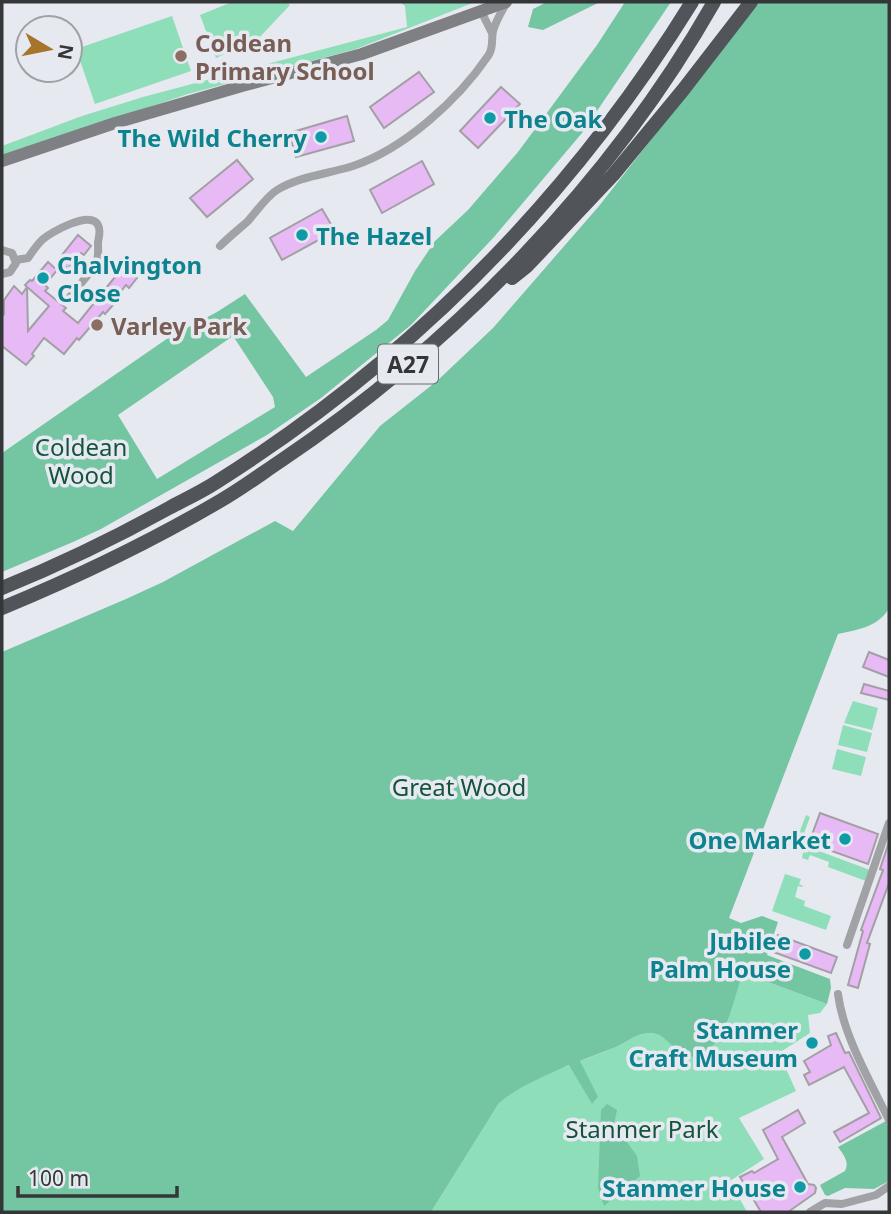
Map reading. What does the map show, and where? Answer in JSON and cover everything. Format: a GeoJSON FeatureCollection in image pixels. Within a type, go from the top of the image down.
{"type":"FeatureCollection","features":[{"type":"Feature","properties":{"kind":"highway","name":"A27"},"geometry":{"type":"LineString","coordinates":[[2,588],[46,570],[138,525],[215,483],[335,400],[408,340],[454,299],[565,180],[627,101],[692,2]]}},
{"type":"Feature","properties":{"kind":"highway","name":"A27"},"geometry":{"type":"LineString","coordinates":[[2,608],[136,547],[223,500],[315,437],[421,354],[468,312],[571,202],[648,103],[714,2]]}},
{"type":"Feature","properties":{"kind":"highway","name":"A27"},"geometry":{"type":"LineString","coordinates":[[468,312],[527,266],[613,175],[751,2]]}},
{"type":"Feature","properties":{"kind":"street"},"geometry":{"type":"LineString","coordinates":[[2,162],[115,123],[362,54],[506,2]]}},
{"type":"Feature","properties":{"kind":"street"},"geometry":{"type":"LineString","coordinates":[[492,33],[506,2]]}},
{"type":"Feature","properties":{"kind":"street"},"geometry":{"type":"LineString","coordinates":[[220,246],[247,222],[274,192],[289,183],[381,155],[442,109],[458,94],[491,52],[492,33],[481,11]]}},
{"type":"Feature","properties":{"kind":"street"},"geometry":{"type":"LineString","coordinates":[[16,260],[28,258],[40,242],[77,222],[89,219],[97,223],[100,229],[96,265],[69,298]]}},
{"type":"Feature","properties":{"kind":"street"},"geometry":{"type":"LineString","coordinates":[[2,250],[12,253],[16,260],[13,270],[2,275]]}},
{"type":"Feature","properties":{"kind":"street"},"geometry":{"type":"LineString","coordinates":[[847,945],[889,823]]}},
{"type":"Feature","properties":{"kind":"street"},"geometry":{"type":"LineString","coordinates":[[838,994],[849,1034],[889,1120]]}},
{"type":"Feature","properties":{"kind":"street"},"geometry":{"type":"LineString","coordinates":[[810,1212],[825,1203],[842,1205],[876,1195],[889,1186]]}},
{"type":"Feature","properties":{"kind":"green space"},"geometry":{"type":"Polygon","coordinates":[[[232,2],[286,2],[290,5],[258,39],[216,58],[200,15],[232,2]]]}},
{"type":"Feature","properties":{"kind":"green space"},"geometry":{"type":"Polygon","coordinates":[[[400,2],[475,2],[356,49],[188,94],[2,157],[2,146],[82,116],[143,97],[407,27],[405,6],[400,2]]]}},
{"type":"Feature","properties":{"kind":"green space"},"geometry":{"type":"Polygon","coordinates":[[[547,2],[600,2],[543,30],[528,27],[533,9],[547,2]]]}},
{"type":"Feature","properties":{"kind":"green space","name":"Coldean Wood"},"geometry":{"type":"Polygon","coordinates":[[[625,2],[671,2],[582,133],[494,237],[411,325],[321,398],[267,435],[101,529],[2,572],[2,453],[168,338],[245,294],[306,377],[376,330],[388,320],[435,241],[468,210],[518,152],[597,45],[625,2]],[[233,336],[118,415],[157,479],[275,407],[273,397],[233,336]]]}},
{"type":"Feature","properties":{"kind":"green space","name":"Great Wood"},"geometry":{"type":"Polygon","coordinates":[[[759,2],[889,2],[889,608],[873,624],[838,634],[729,918],[741,923],[762,916],[778,922],[767,955],[830,979],[827,1004],[744,975],[723,1031],[702,1054],[692,1057],[684,1055],[660,1036],[646,1033],[580,1061],[598,1097],[592,1104],[569,1065],[524,1086],[499,1103],[431,1212],[2,1212],[2,652],[163,582],[275,521],[293,531],[380,426],[437,381],[493,328],[599,206],[759,2]]]}},
{"type":"Feature","properties":{"kind":"green space"},"geometry":{"type":"Polygon","coordinates":[[[172,16],[191,71],[95,104],[84,72],[84,46],[172,16]]]}},
{"type":"Feature","properties":{"kind":"green space"},"geometry":{"type":"Polygon","coordinates":[[[853,701],[878,708],[872,730],[844,723],[853,701]]]}},
{"type":"Feature","properties":{"kind":"green space"},"geometry":{"type":"Polygon","coordinates":[[[843,725],[872,733],[867,752],[838,745],[843,725]]]}},
{"type":"Feature","properties":{"kind":"green space"},"geometry":{"type":"Polygon","coordinates":[[[837,749],[866,757],[861,776],[832,769],[837,749]]]}},
{"type":"Feature","properties":{"kind":"green space"},"geometry":{"type":"Polygon","coordinates":[[[806,815],[810,817],[800,844],[870,870],[866,881],[828,867],[829,862],[810,855],[808,860],[802,858],[803,852],[793,849],[806,815]]]}},
{"type":"Feature","properties":{"kind":"green space"},"geometry":{"type":"Polygon","coordinates":[[[785,874],[801,879],[799,884],[803,886],[798,886],[795,897],[805,901],[804,906],[831,916],[826,930],[772,911],[785,874]]]}},
{"type":"Feature","properties":{"kind":"green space","name":"Stanmer Park"},"geometry":{"type":"Polygon","coordinates":[[[744,975],[827,1004],[820,1013],[808,1015],[810,1033],[779,1053],[796,1091],[739,1118],[764,1159],[730,1181],[747,1212],[431,1212],[499,1103],[512,1093],[540,1077],[642,1034],[660,1035],[681,1054],[744,975]]]}},
{"type":"Feature","properties":{"kind":"green space"},"geometry":{"type":"Polygon","coordinates":[[[607,1104],[617,1110],[614,1124],[637,1156],[640,1176],[604,1206],[598,1188],[601,1110],[607,1104]]]}},
{"type":"Feature","properties":{"kind":"green space"},"geometry":{"type":"Polygon","coordinates":[[[886,1121],[889,1128],[889,1181],[874,1189],[845,1188],[825,1195],[820,1185],[846,1168],[845,1158],[838,1147],[886,1121]]]}},
{"type":"Feature","properties":{"kind":"building"},"geometry":{"type":"Polygon","coordinates":[[[419,72],[434,92],[384,128],[370,107],[419,72]]]}},
{"type":"Feature","properties":{"kind":"building","name":"The Oak"},"geometry":{"type":"Polygon","coordinates":[[[501,87],[520,104],[478,148],[460,131],[501,87]]]}},
{"type":"Feature","properties":{"kind":"building","name":"The Wild Cherry"},"geometry":{"type":"Polygon","coordinates":[[[347,116],[354,141],[296,157],[289,133],[347,116]]]}},
{"type":"Feature","properties":{"kind":"building"},"geometry":{"type":"Polygon","coordinates":[[[237,160],[253,179],[207,217],[190,198],[237,160]]]}},
{"type":"Feature","properties":{"kind":"building"},"geometry":{"type":"Polygon","coordinates":[[[422,161],[434,184],[382,213],[370,190],[422,161]]]}},
{"type":"Feature","properties":{"kind":"building","name":"The Hazel"},"geometry":{"type":"Polygon","coordinates":[[[322,209],[335,231],[282,260],[270,238],[322,209]]]}},
{"type":"Feature","properties":{"kind":"building"},"geometry":{"type":"Polygon","coordinates":[[[78,235],[91,246],[84,255],[81,253],[68,269],[58,260],[78,235]]]}},
{"type":"Feature","properties":{"kind":"building"},"geometry":{"type":"Polygon","coordinates":[[[48,262],[57,270],[45,285],[48,288],[45,291],[66,308],[63,311],[78,323],[123,267],[137,278],[129,288],[126,285],[105,314],[103,312],[64,354],[44,338],[26,365],[2,346],[2,317],[4,300],[14,286],[22,294],[27,287],[25,285],[32,281],[48,262]],[[27,287],[28,331],[49,306],[27,287]]]}},
{"type":"Feature","properties":{"kind":"building"},"geometry":{"type":"Polygon","coordinates":[[[869,652],[889,660],[889,677],[863,667],[869,652]]]}},
{"type":"Feature","properties":{"kind":"building"},"geometry":{"type":"Polygon","coordinates":[[[864,684],[889,691],[889,700],[861,693],[864,684]]]}},
{"type":"Feature","properties":{"kind":"building","name":"One Market"},"geometry":{"type":"Polygon","coordinates":[[[820,813],[878,834],[868,864],[809,843],[820,813]]]}},
{"type":"Feature","properties":{"kind":"building"},"geometry":{"type":"Polygon","coordinates":[[[889,842],[889,883],[867,943],[870,944],[858,988],[848,985],[863,931],[861,930],[883,870],[880,869],[889,842]]]}},
{"type":"Feature","properties":{"kind":"building","name":"Jubilee Palm House"},"geometry":{"type":"Polygon","coordinates":[[[778,935],[837,957],[831,973],[773,952],[778,935]]]}},
{"type":"Feature","properties":{"kind":"building"},"geometry":{"type":"Polygon","coordinates":[[[836,1033],[845,1053],[849,1052],[881,1118],[840,1142],[834,1132],[869,1113],[844,1067],[809,1085],[804,1075],[810,1072],[804,1061],[831,1045],[828,1036],[836,1033]]]}},
{"type":"Feature","properties":{"kind":"building"},"geometry":{"type":"Polygon","coordinates":[[[798,1110],[805,1123],[782,1137],[808,1184],[816,1188],[815,1193],[788,1212],[761,1212],[740,1177],[752,1171],[754,1173],[778,1159],[763,1130],[798,1110]]]}},
{"type":"Feature","properties":{"kind":"place","name":"Coldean Primary School"},"geometry":{"type":"Point","coordinates":[181,56]}},
{"type":"Feature","properties":{"kind":"place","name":"The Oak"},"geometry":{"type":"Point","coordinates":[490,118]}},
{"type":"Feature","properties":{"kind":"place","name":"The Wild Cherry"},"geometry":{"type":"Point","coordinates":[321,137]}},
{"type":"Feature","properties":{"kind":"place","name":"The Hazel"},"geometry":{"type":"Point","coordinates":[302,235]}},
{"type":"Feature","properties":{"kind":"place","name":"Chalvington Close"},"geometry":{"type":"Point","coordinates":[43,278]}},
{"type":"Feature","properties":{"kind":"place","name":"Varley Park"},"geometry":{"type":"Point","coordinates":[97,325]}},
{"type":"Feature","properties":{"kind":"place","name":"One Market"},"geometry":{"type":"Point","coordinates":[845,839]}},
{"type":"Feature","properties":{"kind":"place","name":"Jubilee Palm House"},"geometry":{"type":"Point","coordinates":[805,954]}},
{"type":"Feature","properties":{"kind":"place","name":"Stanmer Craft Museum"},"geometry":{"type":"Point","coordinates":[812,1043]}},
{"type":"Feature","properties":{"kind":"place","name":"Stanmer House"},"geometry":{"type":"Point","coordinates":[800,1187]}}]}
